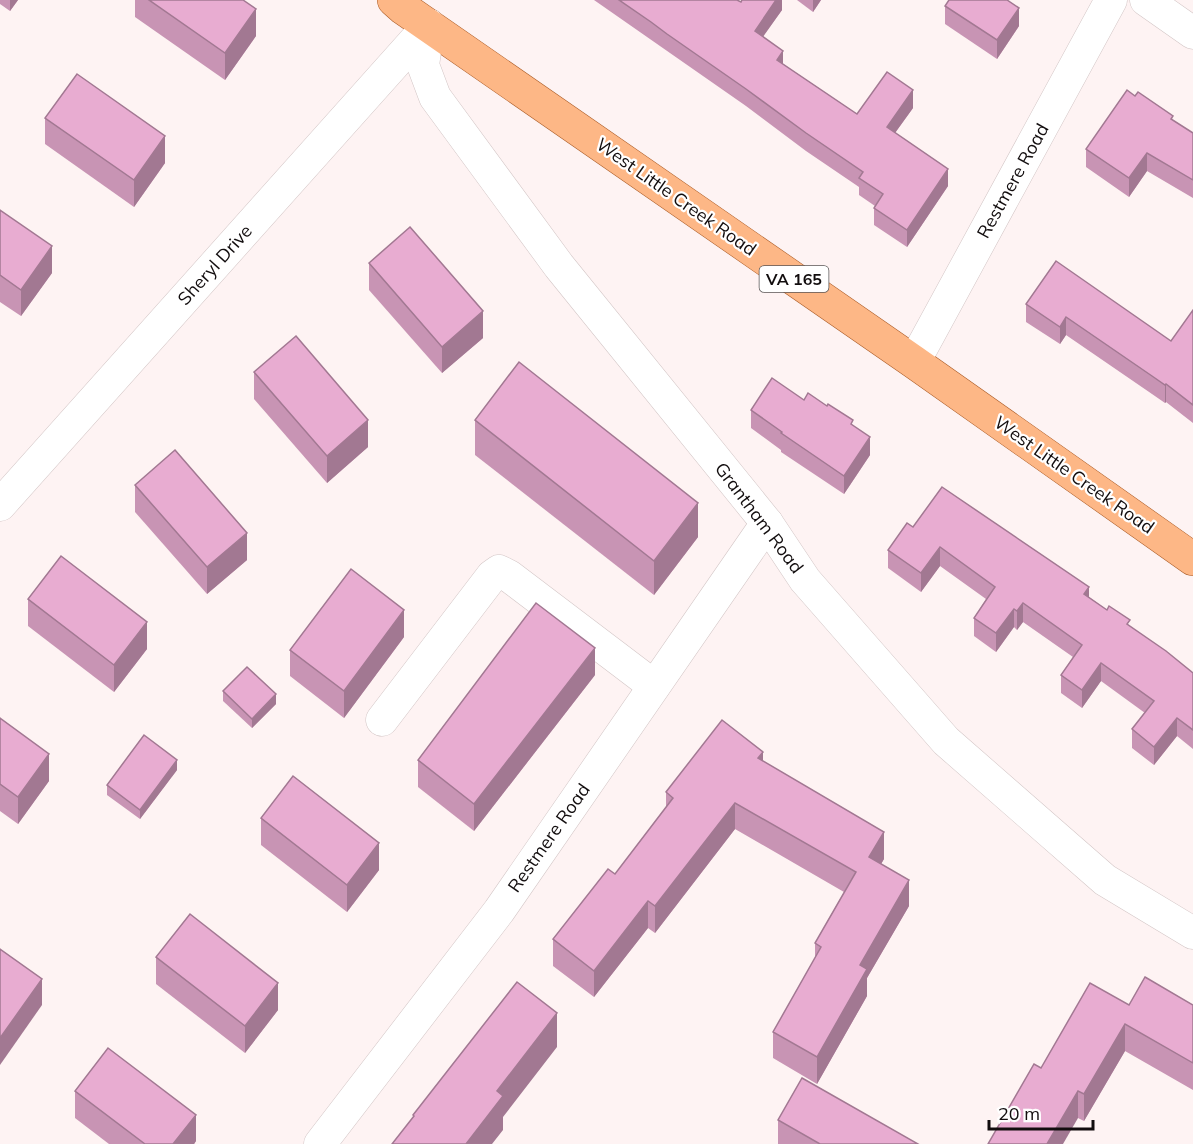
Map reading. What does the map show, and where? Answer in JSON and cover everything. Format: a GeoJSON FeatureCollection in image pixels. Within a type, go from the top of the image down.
{"type":"FeatureCollection","features":[{"type":"Feature","properties":{"kind":"main road","name":"West Little Creek Road"},"geometry":{"type":"LineString","coordinates":[[394,0],[914,362],[1193,560]]}},
{"type":"Feature","properties":{"kind":"street","name":"Restmere Road"},"geometry":{"type":"LineString","coordinates":[[914,362],[1112,0]]}},
{"type":"Feature","properties":{"kind":"street"},"geometry":{"type":"LineString","coordinates":[[1146,0],[1193,33]]}},
{"type":"Feature","properties":{"kind":"street","name":"Sheryl Drive"},"geometry":{"type":"LineString","coordinates":[[0,505],[429,25]]}},
{"type":"Feature","properties":{"kind":"street","name":"Grantham Road"},"geometry":{"type":"LineString","coordinates":[[429,25],[423,65],[435,97],[559,266],[767,523],[805,580],[946,741],[1105,880],[1193,933]]}},
{"type":"Feature","properties":{"kind":"street","name":"Restmere Road"},"geometry":{"type":"LineString","coordinates":[[320,1144],[499,911],[767,523]]}},
{"type":"Feature","properties":{"kind":"street"},"geometry":{"type":"LineString","coordinates":[[382,720],[492,576],[499,571],[509,576],[654,686]]}},
{"type":"Feature","properties":{"kind":"building"},"geometry":{"type":"Polygon","coordinates":[[[149,0],[243,0],[256,9],[225,53],[149,0]]]}},
{"type":"Feature","properties":{"kind":"building"},"geometry":{"type":"Polygon","coordinates":[[[619,0],[737,0],[741,2],[742,0],[776,0],[755,31],[783,51],[777,60],[857,114],[887,72],[913,90],[887,127],[948,169],[907,230],[874,208],[883,194],[859,178],[863,172],[619,0]]]}},
{"type":"Feature","properties":{"kind":"building"},"geometry":{"type":"Polygon","coordinates":[[[949,0],[1007,0],[1019,8],[997,40],[945,6],[949,0]]]}},
{"type":"Feature","properties":{"kind":"building"},"geometry":{"type":"Polygon","coordinates":[[[77,74],[165,136],[134,180],[45,118],[77,74]]]}},
{"type":"Feature","properties":{"kind":"building"},"geometry":{"type":"Polygon","coordinates":[[[1127,90],[1135,96],[1138,92],[1173,116],[1171,119],[1193,133],[1193,180],[1147,153],[1129,178],[1086,149],[1127,90]]]}},
{"type":"Feature","properties":{"kind":"building"},"geometry":{"type":"Polygon","coordinates":[[[0,210],[52,246],[21,290],[0,275],[0,210]]]}},
{"type":"Feature","properties":{"kind":"building"},"geometry":{"type":"Polygon","coordinates":[[[410,227],[483,311],[442,347],[369,263],[410,227]]]}},
{"type":"Feature","properties":{"kind":"building"},"geometry":{"type":"Polygon","coordinates":[[[1056,261],[1171,341],[1193,310],[1193,405],[1166,384],[1066,317],[1060,327],[1026,304],[1056,261]]]}},
{"type":"Feature","properties":{"kind":"building"},"geometry":{"type":"Polygon","coordinates":[[[296,336],[368,420],[327,456],[254,372],[296,336]]]}},
{"type":"Feature","properties":{"kind":"building"},"geometry":{"type":"Polygon","coordinates":[[[519,362],[698,503],[654,561],[475,420],[519,362]]]}},
{"type":"Feature","properties":{"kind":"building"},"geometry":{"type":"Polygon","coordinates":[[[772,378],[804,400],[808,393],[827,406],[828,404],[853,420],[851,424],[870,437],[844,476],[751,410],[772,378]]]}},
{"type":"Feature","properties":{"kind":"building"},"geometry":{"type":"Polygon","coordinates":[[[175,450],[247,533],[207,567],[135,485],[175,450]]]}},
{"type":"Feature","properties":{"kind":"building"},"geometry":{"type":"Polygon","coordinates":[[[942,487],[1089,587],[1084,594],[1107,610],[1109,606],[1130,620],[1127,624],[1193,673],[1193,730],[1177,718],[1154,747],[1132,729],[1154,701],[1101,663],[1082,690],[1061,675],[1082,645],[1023,603],[1017,611],[1014,609],[996,633],[974,618],[995,587],[940,547],[921,573],[888,550],[907,523],[913,527],[942,487]]]}},
{"type":"Feature","properties":{"kind":"building"},"geometry":{"type":"Polygon","coordinates":[[[61,556],[147,622],[114,665],[28,599],[61,556]]]}},
{"type":"Feature","properties":{"kind":"building"},"geometry":{"type":"Polygon","coordinates":[[[351,569],[404,610],[344,691],[290,650],[351,569]]]}},
{"type":"Feature","properties":{"kind":"building"},"geometry":{"type":"Polygon","coordinates":[[[536,603],[595,648],[474,804],[418,760],[536,603]]]}},
{"type":"Feature","properties":{"kind":"building"},"geometry":{"type":"Polygon","coordinates":[[[247,667],[276,694],[252,719],[223,691],[247,667]]]}},
{"type":"Feature","properties":{"kind":"building"},"geometry":{"type":"Polygon","coordinates":[[[0,718],[49,754],[18,797],[0,784],[0,718]]]}},
{"type":"Feature","properties":{"kind":"building"},"geometry":{"type":"Polygon","coordinates":[[[722,720],[763,752],[758,758],[884,832],[869,857],[909,880],[860,965],[867,969],[817,1057],[773,1032],[821,947],[815,943],[856,872],[735,803],[655,906],[648,901],[594,971],[553,939],[608,869],[615,874],[673,798],[666,792],[722,720]]]}},
{"type":"Feature","properties":{"kind":"building"},"geometry":{"type":"Polygon","coordinates":[[[144,735],[177,760],[140,810],[107,785],[144,735]]]}},
{"type":"Feature","properties":{"kind":"building"},"geometry":{"type":"Polygon","coordinates":[[[293,776],[379,843],[347,885],[261,818],[293,776]]]}},
{"type":"Feature","properties":{"kind":"building"},"geometry":{"type":"Polygon","coordinates":[[[190,914],[278,983],[245,1026],[156,957],[190,914]]]}},
{"type":"Feature","properties":{"kind":"building"},"geometry":{"type":"Polygon","coordinates":[[[0,949],[42,979],[0,1038],[0,949]]]}},
{"type":"Feature","properties":{"kind":"building"},"geometry":{"type":"Polygon","coordinates":[[[1145,977],[1193,1005],[1193,1063],[1125,1024],[1084,1094],[1078,1091],[1047,1144],[988,1144],[1034,1064],[1041,1068],[1090,983],[1129,1005],[1145,977]]]}},
{"type":"Feature","properties":{"kind":"building"},"geometry":{"type":"Polygon","coordinates":[[[517,982],[557,1013],[497,1091],[503,1096],[466,1144],[392,1144],[413,1115],[517,982]]]}},
{"type":"Feature","properties":{"kind":"building"},"geometry":{"type":"Polygon","coordinates":[[[108,1048],[196,1115],[173,1144],[145,1144],[75,1091],[108,1048]]]}},
{"type":"Feature","properties":{"kind":"building"},"geometry":{"type":"Polygon","coordinates":[[[802,1078],[918,1144],[820,1144],[778,1120],[802,1078]]]}}]}
